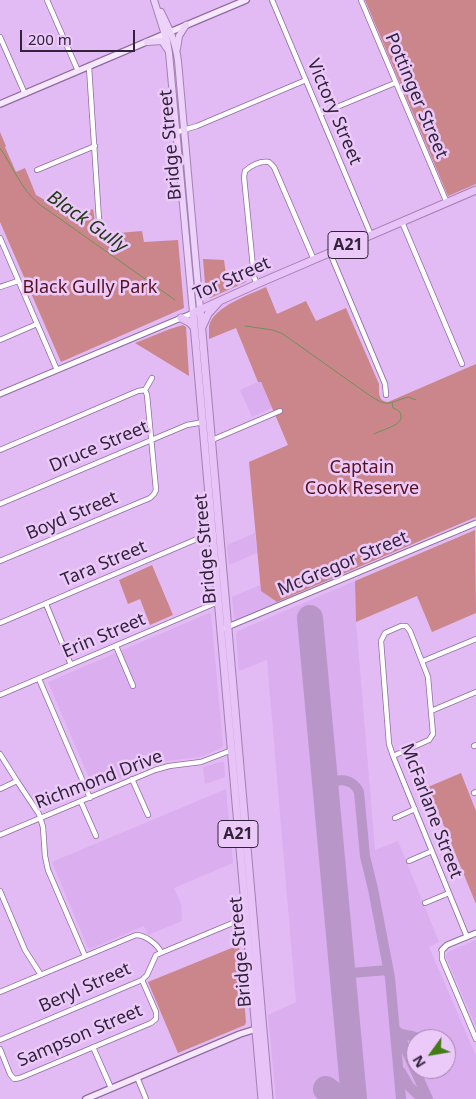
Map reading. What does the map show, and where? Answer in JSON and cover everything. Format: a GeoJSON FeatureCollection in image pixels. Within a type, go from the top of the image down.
{"type":"FeatureCollection","features":[{"type":"Feature","properties":{"kind":"highway","name":"Tor Street"},"geometry":{"type":"LineString","coordinates":[[193,312],[476,190]]}},
{"type":"Feature","properties":{"kind":"highway"},"geometry":{"type":"LineString","coordinates":[[181,318],[198,328],[220,300]]}},
{"type":"Feature","properties":{"kind":"highway","name":"Bridge Street"},"geometry":{"type":"LineString","coordinates":[[200,309],[198,328],[216,534],[228,627],[235,749],[259,1028],[262,1099]]}},
{"type":"Feature","properties":{"kind":"highway","name":"Bridge Street"},"geometry":{"type":"LineString","coordinates":[[193,312],[198,328]]}},
{"type":"Feature","properties":{"kind":"highway","name":"Bridge Street"},"geometry":{"type":"LineString","coordinates":[[206,422],[212,440],[220,630],[235,749]]}},
{"type":"Feature","properties":{"kind":"highway","name":"Bridge Street"},"geometry":{"type":"LineString","coordinates":[[259,1028],[269,1099]]}},
{"type":"Feature","properties":{"kind":"main road","name":"Bridge Street"},"geometry":{"type":"LineString","coordinates":[[155,0],[176,49],[185,130],[200,309]]}},
{"type":"Feature","properties":{"kind":"main road"},"geometry":{"type":"LineString","coordinates":[[0,104],[246,0]]}},
{"type":"Feature","properties":{"kind":"main road"},"geometry":{"type":"LineString","coordinates":[[176,49],[179,36],[186,25]]}},
{"type":"Feature","properties":{"kind":"main road","name":"Bridge Street"},"geometry":{"type":"LineString","coordinates":[[168,33],[193,312]]}},
{"type":"Feature","properties":{"kind":"main road"},"geometry":{"type":"LineString","coordinates":[[147,42],[162,41],[170,53]]}},
{"type":"Feature","properties":{"kind":"main road"},"geometry":{"type":"LineString","coordinates":[[199,294],[205,301],[212,304]]}},
{"type":"Feature","properties":{"kind":"main road"},"geometry":{"type":"LineString","coordinates":[[86,1099],[240,1034],[259,1028]]}},
{"type":"Feature","properties":{"kind":"street"},"geometry":{"type":"LineString","coordinates":[[47,0],[78,71]]}},
{"type":"Feature","properties":{"kind":"street","name":"Victory Street"},"geometry":{"type":"LineString","coordinates":[[272,0],[372,235]]}},
{"type":"Feature","properties":{"kind":"street","name":"Pottinger Street"},"geometry":{"type":"LineString","coordinates":[[361,0],[447,203]]}},
{"type":"Feature","properties":{"kind":"street"},"geometry":{"type":"LineString","coordinates":[[0,38],[25,94]]}},
{"type":"Feature","properties":{"kind":"street"},"geometry":{"type":"LineString","coordinates":[[89,67],[99,220]]}},
{"type":"Feature","properties":{"kind":"street"},"geometry":{"type":"LineString","coordinates":[[177,132],[196,126],[306,80]]}},
{"type":"Feature","properties":{"kind":"street"},"geometry":{"type":"LineString","coordinates":[[320,114],[396,83]]}},
{"type":"Feature","properties":{"kind":"street"},"geometry":{"type":"LineString","coordinates":[[38,170],[95,146]]}},
{"type":"Feature","properties":{"kind":"street"},"geometry":{"type":"LineString","coordinates":[[257,284],[254,277],[244,177],[245,171],[263,162],[269,162],[274,166],[314,260]]}},
{"type":"Feature","properties":{"kind":"street"},"geometry":{"type":"LineString","coordinates":[[402,222],[462,364]]}},
{"type":"Feature","properties":{"kind":"street"},"geometry":{"type":"LineString","coordinates":[[0,238],[57,370]]}},
{"type":"Feature","properties":{"kind":"street"},"geometry":{"type":"LineString","coordinates":[[330,253],[385,384],[386,395]]}},
{"type":"Feature","properties":{"kind":"street"},"geometry":{"type":"LineString","coordinates":[[0,287],[18,281]]}},
{"type":"Feature","properties":{"kind":"street","name":"Tor Street"},"geometry":{"type":"LineString","coordinates":[[0,394],[193,312]]}},
{"type":"Feature","properties":{"kind":"street"},"geometry":{"type":"LineString","coordinates":[[0,340],[37,324]]}},
{"type":"Feature","properties":{"kind":"street"},"geometry":{"type":"LineString","coordinates":[[145,390],[152,378]]}},
{"type":"Feature","properties":{"kind":"street"},"geometry":{"type":"LineString","coordinates":[[145,390],[151,440]]}},
{"type":"Feature","properties":{"kind":"street"},"geometry":{"type":"LineString","coordinates":[[0,450],[130,394],[145,390]]}},
{"type":"Feature","properties":{"kind":"street"},"geometry":{"type":"LineString","coordinates":[[212,440],[280,411]]}},
{"type":"Feature","properties":{"kind":"street","name":"Druce Street"},"geometry":{"type":"LineString","coordinates":[[0,504],[187,425],[206,422]]}},
{"type":"Feature","properties":{"kind":"street","name":"Boyd Street"},"geometry":{"type":"LineString","coordinates":[[0,561],[150,498],[156,490],[151,440]]}},
{"type":"Feature","properties":{"kind":"street","name":"McGregor Street"},"geometry":{"type":"LineString","coordinates":[[220,630],[476,523]]}},
{"type":"Feature","properties":{"kind":"street","name":"Tara Street"},"geometry":{"type":"LineString","coordinates":[[0,623],[204,536],[216,534]]}},
{"type":"Feature","properties":{"kind":"street","name":"Erin Street"},"geometry":{"type":"LineString","coordinates":[[0,695],[218,602]]}},
{"type":"Feature","properties":{"kind":"street"},"geometry":{"type":"LineString","coordinates":[[46,604],[71,664]]}},
{"type":"Feature","properties":{"kind":"street","name":"McFarlane Street"},"geometry":{"type":"LineString","coordinates":[[423,661],[406,626],[401,626],[385,633],[381,641],[389,744],[467,937]]}},
{"type":"Feature","properties":{"kind":"street"},"geometry":{"type":"LineString","coordinates":[[393,756],[429,740],[433,734],[428,677],[423,661],[476,639]]}},
{"type":"Feature","properties":{"kind":"street"},"geometry":{"type":"LineString","coordinates":[[116,646],[133,686]]}},
{"type":"Feature","properties":{"kind":"street"},"geometry":{"type":"LineString","coordinates":[[39,679],[90,798]]}},
{"type":"Feature","properties":{"kind":"street"},"geometry":{"type":"LineString","coordinates":[[431,711],[476,692]]}},
{"type":"Feature","properties":{"kind":"street","name":"Richmond Drive"},"geometry":{"type":"LineString","coordinates":[[0,835],[163,767],[201,762],[235,749]]}},
{"type":"Feature","properties":{"kind":"street"},"geometry":{"type":"LineString","coordinates":[[0,754],[41,818],[48,870],[85,956]]}},
{"type":"Feature","properties":{"kind":"street"},"geometry":{"type":"LineString","coordinates":[[132,779],[148,815]]}},
{"type":"Feature","properties":{"kind":"street"},"geometry":{"type":"LineString","coordinates":[[0,788],[17,781]]}},
{"type":"Feature","properties":{"kind":"street"},"geometry":{"type":"LineString","coordinates":[[81,802],[96,836]]}},
{"type":"Feature","properties":{"kind":"street"},"geometry":{"type":"LineString","coordinates":[[395,818],[415,809]]}},
{"type":"Feature","properties":{"kind":"street"},"geometry":{"type":"LineString","coordinates":[[409,861],[432,851]]}},
{"type":"Feature","properties":{"kind":"street"},"geometry":{"type":"LineString","coordinates":[[0,891],[25,950],[41,975]]}},
{"type":"Feature","properties":{"kind":"street"},"geometry":{"type":"LineString","coordinates":[[425,903],[449,893]]}},
{"type":"Feature","properties":{"kind":"street"},"geometry":{"type":"LineString","coordinates":[[0,992],[136,935],[141,935],[161,952],[249,916]]}},
{"type":"Feature","properties":{"kind":"street"},"geometry":{"type":"LineString","coordinates":[[476,933],[447,945],[442,950],[442,958],[476,1039]]}},
{"type":"Feature","properties":{"kind":"street","name":"Beryl Street"},"geometry":{"type":"LineString","coordinates":[[0,1040],[142,980],[147,975],[156,955],[161,952]]}},
{"type":"Feature","properties":{"kind":"street","name":"Sampson Street"},"geometry":{"type":"LineString","coordinates":[[0,1049],[10,1074],[14,1078],[20,1078],[151,1023],[156,1019],[156,1012],[142,980]]}},
{"type":"Feature","properties":{"kind":"street"},"geometry":{"type":"LineString","coordinates":[[93,1047],[111,1088]]}},
{"type":"Feature","properties":{"kind":"street"},"geometry":{"type":"LineString","coordinates":[[137,1077],[146,1099]]}},
{"type":"Feature","properties":{"kind":"shaded area"},"geometry":{"type":"Polygon","coordinates":[[[260,381],[272,408],[252,417],[240,390],[260,381]]]}},
{"type":"Feature","properties":{"kind":"shaded area"},"geometry":{"type":"Polygon","coordinates":[[[255,533],[257,553],[229,565],[227,545],[255,533]]]}},
{"type":"Feature","properties":{"kind":"shaded area"},"geometry":{"type":"Polygon","coordinates":[[[355,581],[356,622],[375,850],[398,841],[439,942],[429,947],[476,1056],[476,1099],[276,1099],[268,1015],[296,1002],[267,660],[239,671],[236,634],[238,631],[355,581]]]}},
{"type":"Feature","properties":{"kind":"shaded area"},"geometry":{"type":"Polygon","coordinates":[[[260,585],[261,591],[277,602],[236,619],[234,617],[232,597],[260,585]]]}},
{"type":"Feature","properties":{"kind":"shaded area"},"geometry":{"type":"Polygon","coordinates":[[[209,613],[211,614],[223,745],[221,748],[201,757],[157,762],[94,789],[48,682],[209,613]]]}},
{"type":"Feature","properties":{"kind":"shaded area"},"geometry":{"type":"Polygon","coordinates":[[[224,762],[225,777],[205,784],[203,767],[224,762]]]}},
{"type":"Feature","properties":{"kind":"shaded area"},"geometry":{"type":"Polygon","coordinates":[[[226,789],[233,863],[174,888],[181,904],[182,921],[148,935],[144,926],[90,949],[88,948],[52,862],[226,789]]]}},
{"type":"Feature","properties":{"kind":"shaded area"},"geometry":{"type":"Polygon","coordinates":[[[476,940],[476,1027],[446,957],[448,952],[476,940]]]}},
{"type":"Feature","properties":{"kind":"green space"},"geometry":{"type":"Polygon","coordinates":[[[365,0],[476,0],[476,184],[448,196],[365,0]]]}},
{"type":"Feature","properties":{"kind":"green space","name":"Black Gully Park"},"geometry":{"type":"Polygon","coordinates":[[[0,132],[16,172],[25,168],[36,195],[75,217],[93,209],[96,228],[107,234],[142,231],[144,242],[178,240],[184,308],[61,362],[0,222],[0,132]]]}},
{"type":"Feature","properties":{"kind":"green space","name":"Black Gully Park"},"geometry":{"type":"Polygon","coordinates":[[[203,259],[224,260],[226,275],[246,282],[210,298],[206,296],[203,259]]]}},
{"type":"Feature","properties":{"kind":"green space","name":"Captain Cook Reserve"},"geometry":{"type":"Polygon","coordinates":[[[266,287],[277,314],[306,301],[316,321],[346,308],[379,384],[382,400],[388,402],[476,364],[476,517],[277,602],[261,591],[249,462],[288,445],[261,382],[258,382],[236,328],[209,339],[209,327],[217,313],[232,302],[266,287]]]}},
{"type":"Feature","properties":{"kind":"green space","name":"Black Gully Park"},"geometry":{"type":"Polygon","coordinates":[[[183,325],[186,327],[189,376],[135,343],[183,325]]]}},
{"type":"Feature","properties":{"kind":"green space","name":"Captain Cook Reserve"},"geometry":{"type":"Polygon","coordinates":[[[475,530],[476,613],[432,632],[417,596],[356,622],[355,581],[475,530]]]}},
{"type":"Feature","properties":{"kind":"green space"},"geometry":{"type":"Polygon","coordinates":[[[152,565],[173,615],[150,625],[140,599],[128,604],[119,580],[152,565]]]}},
{"type":"Feature","properties":{"kind":"green space"},"geometry":{"type":"Polygon","coordinates":[[[461,773],[476,811],[476,904],[428,787],[461,773]]]}},
{"type":"Feature","properties":{"kind":"green space"},"geometry":{"type":"Polygon","coordinates":[[[239,945],[245,1025],[178,1053],[148,982],[239,945]]]}},
{"type":"Feature","properties":{"kind":"waterway","name":"Black Gully"},"geometry":{"type":"LineString","coordinates":[[0,148],[32,198],[175,300]]}},
{"type":"Feature","properties":{"kind":"waterway"},"geometry":{"type":"LineString","coordinates":[[245,326],[273,330],[283,334],[381,402],[388,403],[408,397],[416,400]]}},
{"type":"Feature","properties":{"kind":"waterway"},"geometry":{"type":"LineString","coordinates":[[374,434],[398,423],[400,420],[400,413],[393,408],[392,403]]}},
{"type":"Feature","properties":{"kind":"taxiway"},"geometry":{"type":"LineString","coordinates":[[321,739],[325,775],[328,780],[334,782]]}},
{"type":"Feature","properties":{"kind":"taxiway"},"geometry":{"type":"LineString","coordinates":[[329,825],[327,791],[329,786],[342,780],[352,783],[359,792],[365,856],[390,978],[401,1099]]}},
{"type":"Feature","properties":{"kind":"taxiway"},"geometry":{"type":"LineString","coordinates":[[339,930],[342,965],[346,971],[351,973],[388,970]]}},
{"type":"Feature","properties":{"kind":"taxiway"},"geometry":{"type":"LineString","coordinates":[[347,1017],[344,980],[351,973]]}},
{"type":"Feature","properties":{"kind":"taxiway"},"geometry":{"type":"LineString","coordinates":[[398,1032],[428,1099]]}},
{"type":"Feature","properties":{"kind":"taxiway"},"geometry":{"type":"LineString","coordinates":[[399,1033],[406,1035]]}},
{"type":"Feature","properties":{"kind":"taxiway"},"geometry":{"type":"LineString","coordinates":[[401,1072],[409,1086],[422,1099]]}},
{"type":"Feature","properties":{"kind":"runway"},"geometry":{"type":"LineString","coordinates":[[310,618],[354,1099]]}},
{"type":"Feature","properties":{"kind":"runway"},"geometry":{"type":"LineString","coordinates":[[326,1089],[339,1099]]}}]}
